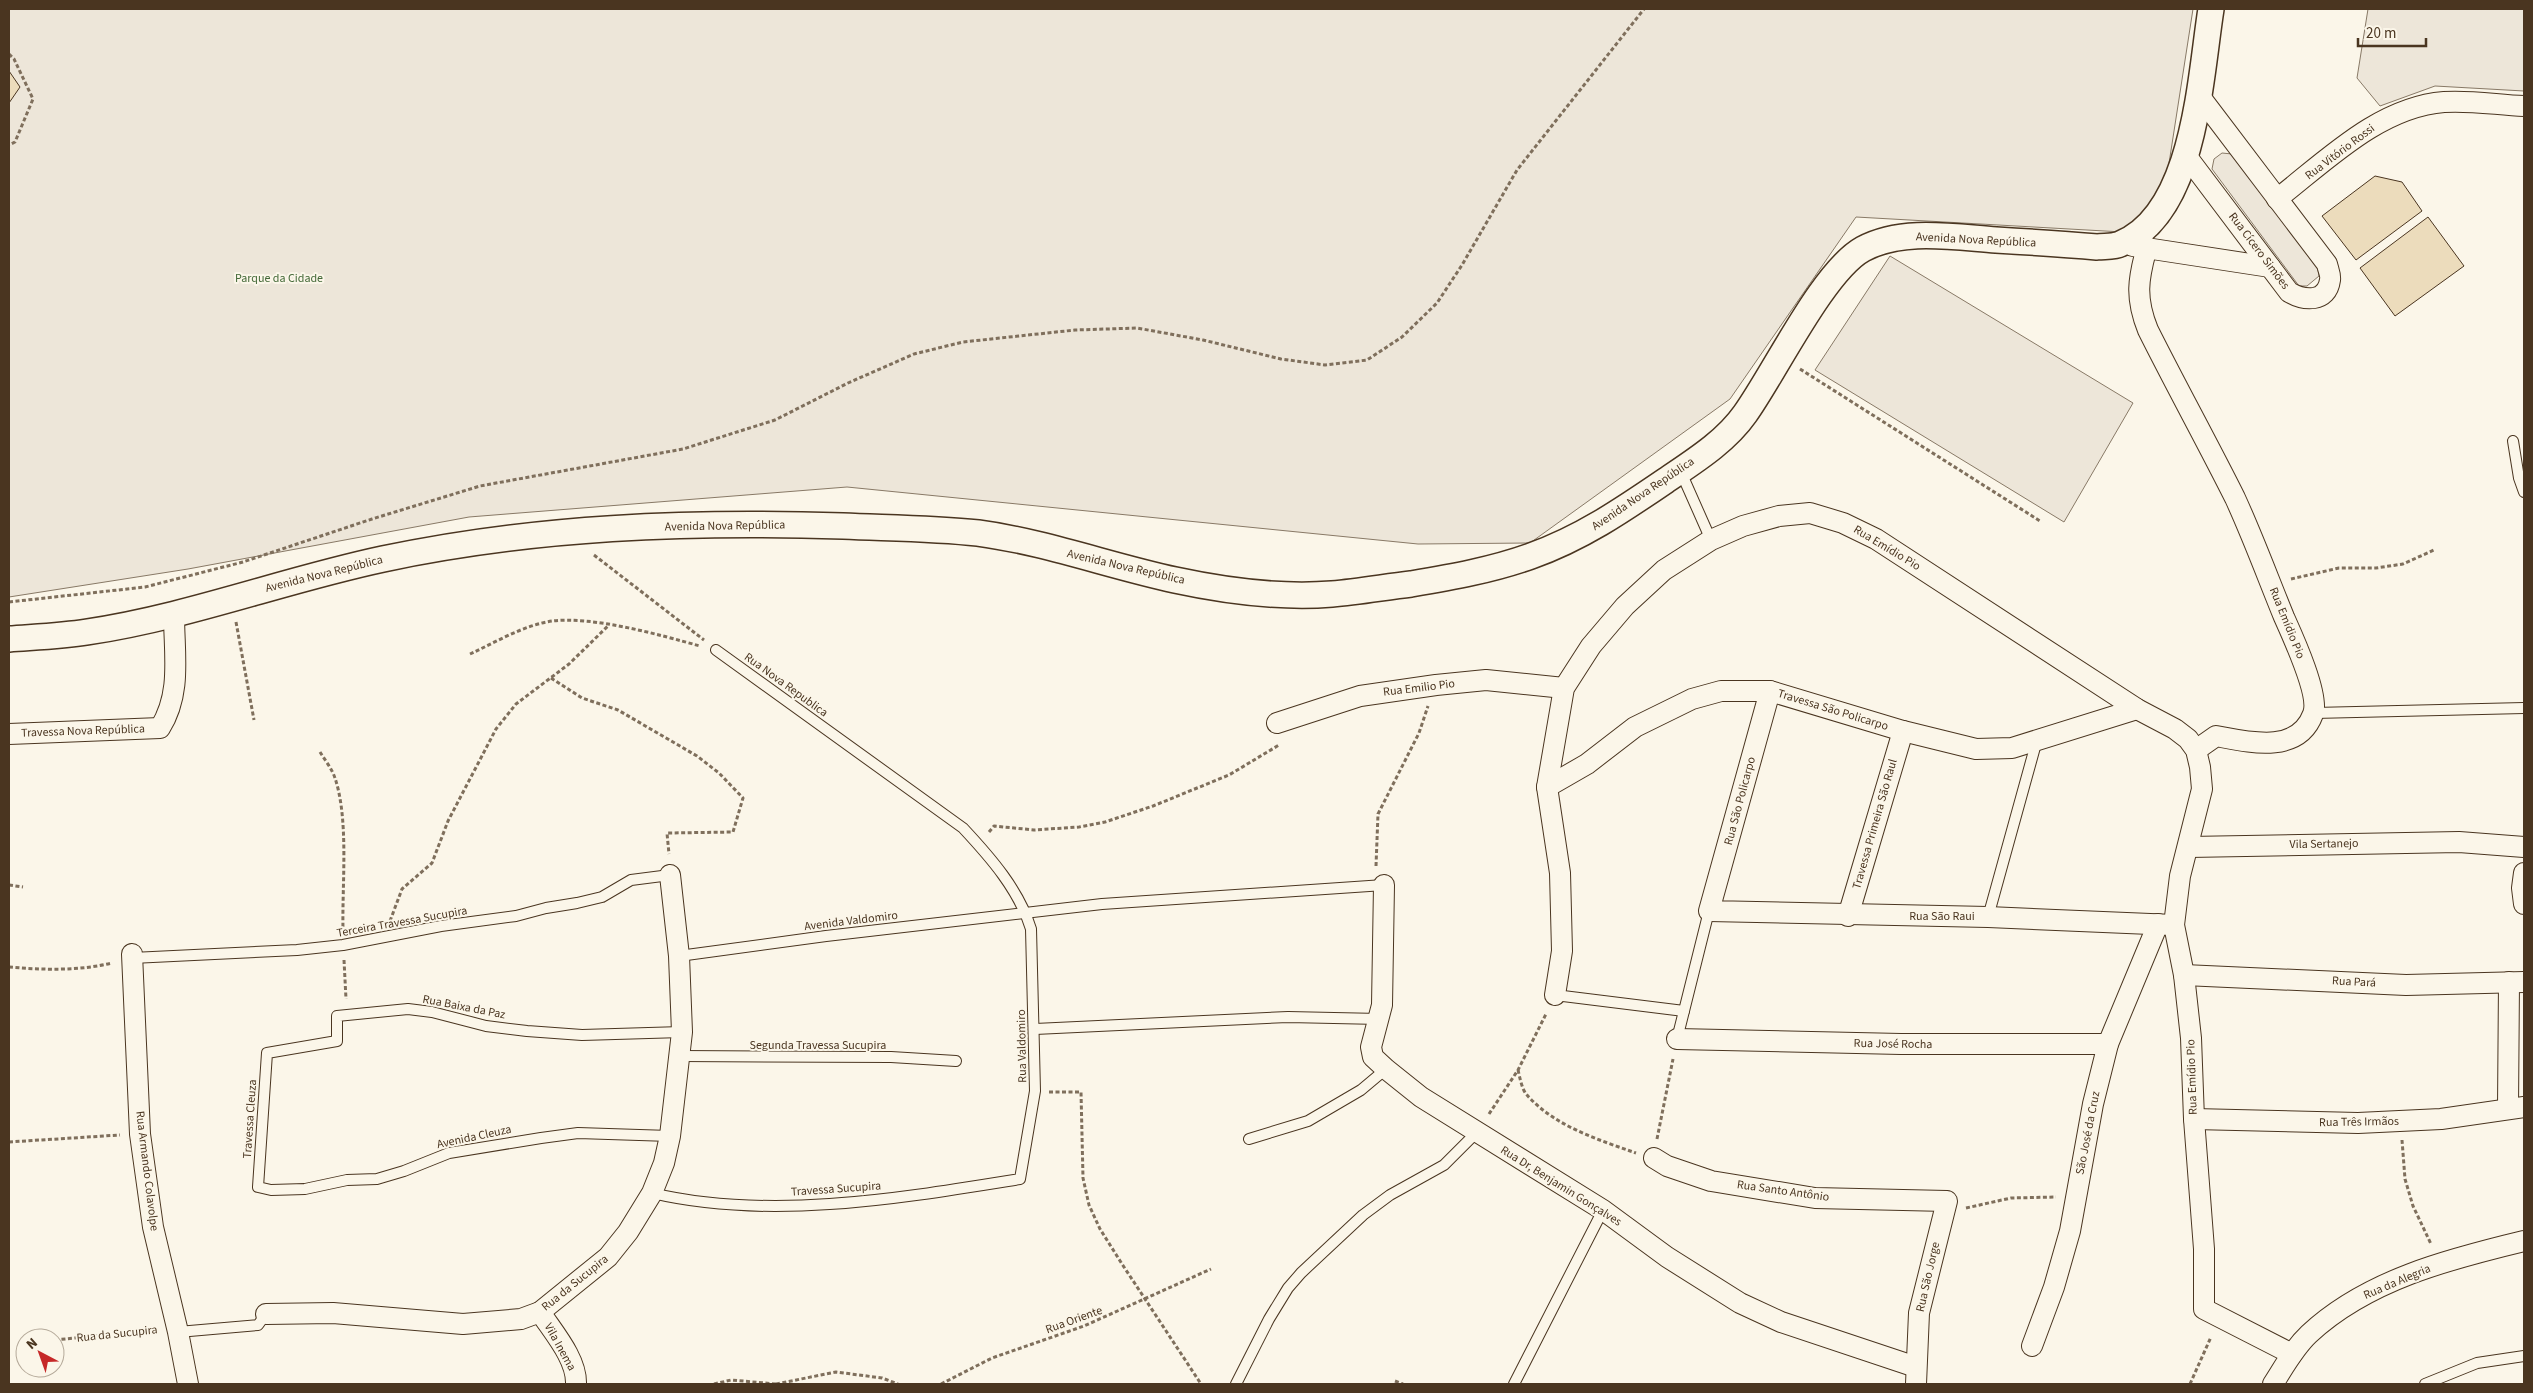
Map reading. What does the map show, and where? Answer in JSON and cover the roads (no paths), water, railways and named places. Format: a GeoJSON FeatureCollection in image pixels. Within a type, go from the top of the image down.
{"type":"FeatureCollection","features":[{"type":"Feature","properties":{"kind":"street"},"geometry":{"type":"LineString","coordinates":[[2119,245],[2154,219],[2168,200],[2178,179],[2198,94],[2211,9]]}},
{"type":"Feature","properties":{"kind":"street","name":"Rua Cícero Simões"},"geometry":{"type":"LineString","coordinates":[[2185,154],[2289,292],[2301,300],[2314,299],[2326,291],[2330,279],[2327,264],[2198,94]]}},
{"type":"Feature","properties":{"kind":"street","name":"Rua Vitório Rossi"},"geometry":{"type":"LineString","coordinates":[[2277,199],[2358,136],[2378,123],[2411,108],[2444,102],[2524,106]]}},
{"type":"Feature","properties":{"kind":"street","name":"Avenida Nova República"},"geometry":{"type":"LineString","coordinates":[[9,639],[90,632],[174,614],[376,560],[497,538],[742,523],[980,533],[1182,582],[1290,595],[1333,594],[1453,577],[1497,567],[1534,555],[1597,526],[1719,442],[1743,417],[1840,268],[1859,251],[1881,242],[1910,237],[1942,236],[2097,246],[2119,245]]}},
{"type":"Feature","properties":{"kind":"street"},"geometry":{"type":"LineString","coordinates":[[2119,245],[2147,247],[2270,267]]}},
{"type":"Feature","properties":{"kind":"street","name":"Rua Emídio Pio"},"geometry":{"type":"LineString","coordinates":[[2147,247],[2140,272],[2140,310],[2148,330],[2236,500],[2300,653],[2314,699],[2314,713]]}},
{"type":"Feature","properties":{"kind":"street","name":"Rua Emídio Pio"},"geometry":{"type":"LineString","coordinates":[[1564,688],[1591,646],[1625,606],[1664,570],[1711,540],[1743,526],[1778,516],[1810,513],[1843,523],[1876,539],[2137,709],[2175,729],[2188,739],[2196,750],[2202,789],[2179,885],[2166,925],[2184,974],[2191,1038],[2194,1119],[2204,1248],[2204,1308],[2292,1354]]}},
{"type":"Feature","properties":{"kind":"street","name":"Travessa Nova República"},"geometry":{"type":"LineString","coordinates":[[9,734],[160,728],[170,712],[175,694],[174,614]]}},
{"type":"Feature","properties":{"kind":"street","name":"Rua Emilio Pio"},"geometry":{"type":"LineString","coordinates":[[1277,723],[1360,696],[1436,685],[1486,680],[1564,688]]}},
{"type":"Feature","properties":{"kind":"street"},"geometry":{"type":"LineString","coordinates":[[1555,995],[1562,951],[1560,873],[1546,786],[1564,688]]}},
{"type":"Feature","properties":{"kind":"street","name":"Travessa São Policarpo"},"geometry":{"type":"LineString","coordinates":[[1546,786],[1587,764],[1635,727],[1692,699],[1721,691],[1770,691],[1902,731],[1976,749],[2012,748],[2137,709]]}},
{"type":"Feature","properties":{"kind":"street","name":"Rua São Policarpo"},"geometry":{"type":"LineString","coordinates":[[1710,912],[1770,691]]}},
{"type":"Feature","properties":{"kind":"street"},"geometry":{"type":"LineString","coordinates":[[2196,750],[2216,736],[2262,744],[2279,742],[2294,737],[2306,727],[2314,713]]}},
{"type":"Feature","properties":{"kind":"street","name":"Travessa Primeira São Raul"},"geometry":{"type":"LineString","coordinates":[[1848,916],[1902,731]]}},
{"type":"Feature","properties":{"kind":"street","name":"Vila Sertanejo"},"geometry":{"type":"LineString","coordinates":[[2189,847],[2459,842],[2524,848]]}},
{"type":"Feature","properties":{"kind":"street"},"geometry":{"type":"LineString","coordinates":[[2524,873],[2522,888],[2524,904]]}},
{"type":"Feature","properties":{"kind":"street","name":"Rua da Sucupira"},"geometry":{"type":"LineString","coordinates":[[266,1314],[333,1314],[463,1324],[521,1319],[540,1312],[608,1257],[628,1232],[652,1193],[664,1163],[670,1136],[682,1032],[679,956],[670,876]]}},
{"type":"Feature","properties":{"kind":"street","name":"Rua Dr, Benjamin Gonçalves"},"geometry":{"type":"LineString","coordinates":[[1380,885],[1382,1005],[1380,1019],[1371,1047],[1373,1058],[1386,1070],[1421,1097],[1476,1133],[1603,1210],[1667,1257],[1740,1303],[1781,1322],[1916,1376]]}},
{"type":"Feature","properties":{"kind":"street","name":"Rua São Raui"},"geometry":{"type":"LineString","coordinates":[[1710,912],[1848,916],[1988,917],[2166,925]]}},
{"type":"Feature","properties":{"kind":"street","name":"São José da Cruz"},"geometry":{"type":"LineString","coordinates":[[2032,1346],[2054,1287],[2070,1230],[2093,1104],[2108,1044],[2166,925]]}},
{"type":"Feature","properties":{"kind":"street","name":"Rua Armando Colavolpe"},"geometry":{"type":"LineString","coordinates":[[132,956],[140,1134],[153,1226],[188,1384]]}},
{"type":"Feature","properties":{"kind":"street","name":"Rua Pará"},"geometry":{"type":"LineString","coordinates":[[2184,974],[2406,985],[2517,982]]}},
{"type":"Feature","properties":{"kind":"street"},"geometry":{"type":"LineString","coordinates":[[2516,1108],[2517,982]]}},
{"type":"Feature","properties":{"kind":"street","name":"Rua José Rocha"},"geometry":{"type":"LineString","coordinates":[[1677,1039],[1901,1044],[2108,1044]]}},
{"type":"Feature","properties":{"kind":"street","name":"Rua Três Irmãos"},"geometry":{"type":"LineString","coordinates":[[2194,1119],[2358,1123],[2442,1118],[2516,1108]]}},
{"type":"Feature","properties":{"kind":"street","name":"Rua Santo Antônio"},"geometry":{"type":"LineString","coordinates":[[1654,1158],[1668,1166],[1711,1181],[1815,1198],[1945,1207]]}},
{"type":"Feature","properties":{"kind":"street","name":"Rua São Jorge"},"geometry":{"type":"LineString","coordinates":[[1916,1376],[1919,1313],[1945,1207]]}},
{"type":"Feature","properties":{"kind":"street","name":"Rua da Alegria"},"geometry":{"type":"LineString","coordinates":[[2273,1384],[2292,1354],[2308,1335],[2343,1308],[2372,1290],[2440,1265],[2524,1241]]}},
{"type":"Feature","properties":{"kind":"street","name":"Vila Inema"},"geometry":{"type":"LineString","coordinates":[[540,1312],[571,1361],[576,1384]]}},
{"type":"Feature","properties":{"kind":"lane"},"geometry":{"type":"LineString","coordinates":[[2513,441],[2519,478],[2524,492]]}},
{"type":"Feature","properties":{"kind":"lane"},"geometry":{"type":"LineString","coordinates":[[1680,470],[1711,540]]}},
{"type":"Feature","properties":{"kind":"lane","name":"Rua Nova Republica"},"geometry":{"type":"LineString","coordinates":[[716,650],[914,794],[942,811],[963,828],[1008,882],[1026,912]]}},
{"type":"Feature","properties":{"kind":"lane"},"geometry":{"type":"LineString","coordinates":[[2314,713],[2524,708]]}},
{"type":"Feature","properties":{"kind":"lane"},"geometry":{"type":"LineString","coordinates":[[1988,917],[2037,740]]}},
{"type":"Feature","properties":{"kind":"lane","name":"Terceira Travessa Sucupira"},"geometry":{"type":"LineString","coordinates":[[132,956],[288,951],[343,945],[440,926],[516,916],[546,908],[577,904],[602,897],[631,880],[670,876]]}},
{"type":"Feature","properties":{"kind":"lane","name":"Avenida Valdomiro"},"geometry":{"type":"LineString","coordinates":[[679,956],[1026,912],[1170,898],[1380,885]]}},
{"type":"Feature","properties":{"kind":"lane","name":"Rua Valdomiro"},"geometry":{"type":"LineString","coordinates":[[1020,1179],[1035,1091],[1032,942],[1026,912]]}},
{"type":"Feature","properties":{"kind":"lane"},"geometry":{"type":"LineString","coordinates":[[1677,1039],[1710,912]]}},
{"type":"Feature","properties":{"kind":"lane"},"geometry":{"type":"LineString","coordinates":[[1555,995],[1684,1011]]}},
{"type":"Feature","properties":{"kind":"lane","name":"Rua Baixa da Paz"},"geometry":{"type":"LineString","coordinates":[[267,1053],[337,1041],[337,1016],[408,1009],[432,1012],[486,1026],[527,1031],[582,1035],[682,1032]]}},
{"type":"Feature","properties":{"kind":"lane"},"geometry":{"type":"LineString","coordinates":[[1035,1029],[1288,1017],[1380,1019]]}},
{"type":"Feature","properties":{"kind":"lane","name":"Travessa Cleuza"},"geometry":{"type":"LineString","coordinates":[[258,1187],[267,1053]]}},
{"type":"Feature","properties":{"kind":"lane","name":"Segunda Travessa Sucupira"},"geometry":{"type":"LineString","coordinates":[[680,1056],[890,1058],[956,1061]]}},
{"type":"Feature","properties":{"kind":"lane"},"geometry":{"type":"LineString","coordinates":[[1249,1139],[1308,1121],[1361,1090],[1386,1070]]}},
{"type":"Feature","properties":{"kind":"lane","name":"Avenida Cleuza"},"geometry":{"type":"LineString","coordinates":[[258,1187],[272,1190],[305,1188],[347,1180],[377,1179],[404,1171],[449,1153],[578,1133],[670,1136]]}},
{"type":"Feature","properties":{"kind":"lane"},"geometry":{"type":"LineString","coordinates":[[1236,1384],[1269,1319],[1288,1288],[1301,1273],[1363,1215],[1390,1195],[1444,1165],[1476,1133]]}},
{"type":"Feature","properties":{"kind":"lane","name":"Travessa Sucupira"},"geometry":{"type":"LineString","coordinates":[[652,1193],[690,1202],[797,1205],[888,1198],[1020,1179]]}},
{"type":"Feature","properties":{"kind":"lane"},"geometry":{"type":"LineString","coordinates":[[1514,1384],[1603,1210]]}},
{"type":"Feature","properties":{"kind":"lane"},"geometry":{"type":"LineString","coordinates":[[178,1332],[258,1325],[266,1314]]}},
{"type":"Feature","properties":{"kind":"lane"},"geometry":{"type":"LineString","coordinates":[[2425,1384],[2476,1363],[2524,1356]]}},
{"type":"Feature","properties":{"kind":"park label","name":"Parque da Cidade"},"geometry":{"type":"Point","coordinates":[279,278]}}]}
